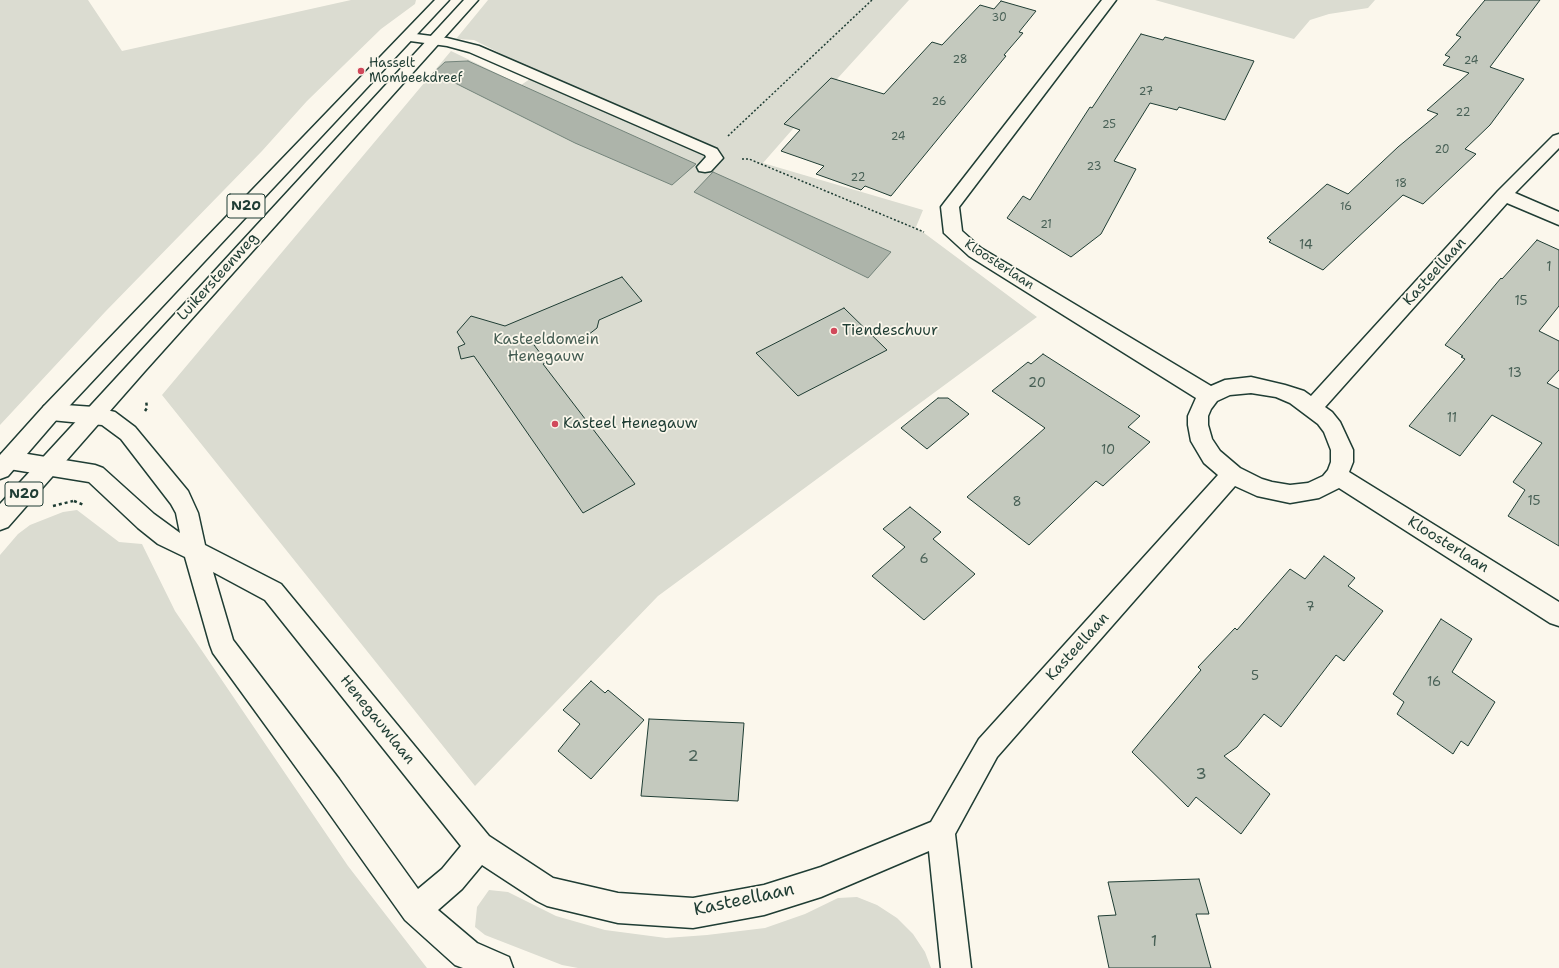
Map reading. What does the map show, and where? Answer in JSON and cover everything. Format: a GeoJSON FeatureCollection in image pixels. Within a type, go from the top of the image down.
{"type":"FeatureCollection","features":[{"type":"Feature","properties":{"kind":"street","name":"Luikersteenweg"},"geometry":{"type":"LineString","coordinates":[[4,465],[51,412],[442,0]]}},
{"type":"Feature","properties":{"kind":"street","name":"Luikersteenweg"},"geometry":{"type":"LineString","coordinates":[[0,520],[471,0]]}},
{"type":"Feature","properties":{"kind":"street","name":"Kloosterlaan"},"geometry":{"type":"LineString","coordinates":[[1109,0],[950,207],[952,233],[975,252],[1210,396]]}},
{"type":"Feature","properties":{"kind":"street"},"geometry":{"type":"LineString","coordinates":[[408,37],[434,40],[474,50],[708,160]]}},
{"type":"Feature","properties":{"kind":"street","name":"Kasteellaan"},"geometry":{"type":"LineString","coordinates":[[1313,408],[1504,195],[1559,139]]}},
{"type":"Feature","properties":{"kind":"street"},"geometry":{"type":"LineString","coordinates":[[1504,195],[1559,219]]}},
{"type":"Feature","properties":{"kind":"street"},"geometry":{"type":"LineString","coordinates":[[1251,385],[1278,390],[1297,397],[1313,408],[1325,418],[1339,438],[1342,450],[1342,462],[1337,475],[1331,482],[1319,489],[1308,492],[1290,494],[1272,491],[1257,487],[1232,474],[1212,456],[1202,441],[1199,430],[1198,416],[1202,405],[1210,396],[1225,388],[1235,386],[1251,385]]}},
{"type":"Feature","properties":{"kind":"street"},"geometry":{"type":"LineString","coordinates":[[51,412],[94,415],[108,418],[128,433],[180,498],[187,514],[195,551],[222,645],[415,910],[466,954],[498,968]]}},
{"type":"Feature","properties":{"kind":"street","name":"Henegauwlaan"},"geometry":{"type":"LineString","coordinates":[[4,465],[48,467],[95,474],[146,521],[166,537],[273,592],[479,846]]}},
{"type":"Feature","properties":{"kind":"street","name":"Kasteellaan"},"geometry":{"type":"LineString","coordinates":[[479,846],[547,891],[618,908],[693,913],[764,900],[821,882],[941,832],[988,748],[1232,474]]}},
{"type":"Feature","properties":{"kind":"street","name":"Kloosterlaan"},"geometry":{"type":"LineString","coordinates":[[1337,475],[1559,616]]}},
{"type":"Feature","properties":{"kind":"street"},"geometry":{"type":"LineString","coordinates":[[941,832],[956,968]]}},
{"type":"Feature","properties":{"kind":"street"},"geometry":{"type":"LineString","coordinates":[[415,910],[452,879],[479,846]]}},
{"type":"Feature","properties":{"kind":"path"},"geometry":{"type":"LineString","coordinates":[[708,160],[872,0]]}},
{"type":"Feature","properties":{"kind":"path"},"geometry":{"type":"LineString","coordinates":[[749,159],[920,231],[952,233]]}},
{"type":"Feature","properties":{"kind":"green space"},"geometry":{"type":"Polygon","coordinates":[[[0,0],[88,0],[122,51],[351,0],[416,0],[415,4],[381,29],[307,101],[262,151],[105,312],[0,425],[0,0]]]}},
{"type":"Feature","properties":{"kind":"green space","name":"Kasteeldomein Henegauw"},"geometry":{"type":"Polygon","coordinates":[[[488,0],[909,0],[763,163],[923,210],[916,227],[1037,317],[658,596],[475,786],[162,395],[451,51],[521,85],[539,73],[474,40],[456,39],[488,0]]]}},
{"type":"Feature","properties":{"kind":"green space"},"geometry":{"type":"Polygon","coordinates":[[[1155,0],[1375,0],[1368,8],[1329,14],[1310,20],[1294,39],[1155,0]]]}},
{"type":"Feature","properties":{"kind":"green space"},"geometry":{"type":"Polygon","coordinates":[[[77,510],[119,542],[142,544],[175,611],[348,866],[427,968],[0,968],[0,555],[18,534],[30,525],[63,512],[77,510]]]}},
{"type":"Feature","properties":{"kind":"green space"},"geometry":{"type":"Polygon","coordinates":[[[489,890],[508,892],[556,916],[605,930],[666,938],[765,928],[805,914],[838,898],[857,897],[877,905],[897,918],[913,934],[925,952],[931,968],[578,968],[562,965],[485,935],[475,927],[477,907],[489,890]]]}},
{"type":"Feature","properties":{"kind":"shaded area"},"geometry":{"type":"Polygon","coordinates":[[[468,61],[696,164],[672,185],[575,143],[449,80],[432,74],[445,62],[468,61]]]}},
{"type":"Feature","properties":{"kind":"shaded area"},"geometry":{"type":"Polygon","coordinates":[[[713,172],[891,252],[868,278],[694,192],[713,172]]]}},
{"type":"Feature","properties":{"kind":"building"},"geometry":{"type":"Polygon","coordinates":[[[1485,0],[1540,0],[1490,67],[1524,79],[1490,125],[1465,149],[1476,154],[1423,204],[1403,195],[1323,270],[1269,242],[1271,240],[1267,238],[1327,184],[1348,194],[1398,147],[1438,114],[1427,110],[1469,73],[1443,65],[1450,57],[1445,55],[1461,37],[1456,35],[1485,0]]]}},
{"type":"Feature","properties":{"kind":"building"},"geometry":{"type":"Polygon","coordinates":[[[1001,1],[1036,11],[1019,32],[1023,33],[1004,55],[1006,56],[891,196],[865,186],[861,190],[816,174],[824,166],[781,151],[800,130],[784,124],[831,78],[884,94],[932,42],[942,45],[980,5],[994,9],[1001,1]]]}},
{"type":"Feature","properties":{"kind":"building"},"geometry":{"type":"Polygon","coordinates":[[[1141,34],[1163,40],[1165,37],[1254,61],[1225,120],[1179,107],[1177,110],[1150,103],[1114,161],[1136,169],[1101,234],[1071,257],[1007,218],[1023,196],[1030,200],[1090,107],[1092,108],[1141,34]]]}},
{"type":"Feature","properties":{"kind":"building"},"geometry":{"type":"Polygon","coordinates":[[[1537,240],[1559,250],[1559,306],[1539,331],[1559,341],[1559,370],[1547,383],[1559,389],[1559,546],[1508,516],[1525,490],[1513,482],[1542,443],[1492,415],[1460,456],[1409,426],[1465,359],[1461,357],[1463,356],[1445,345],[1501,278],[1502,279],[1537,240]]]}},
{"type":"Feature","properties":{"kind":"building","name":"Kasteel Henegauw"},"geometry":{"type":"Polygon","coordinates":[[[622,277],[642,301],[599,320],[597,328],[588,335],[534,345],[547,362],[543,364],[635,484],[583,513],[474,356],[461,359],[458,347],[465,344],[457,332],[471,316],[505,326],[622,277]]]}},
{"type":"Feature","properties":{"kind":"building","name":"Tiendeschuur"},"geometry":{"type":"Polygon","coordinates":[[[844,308],[887,350],[798,396],[756,353],[844,308]]]}},
{"type":"Feature","properties":{"kind":"building"},"geometry":{"type":"Polygon","coordinates":[[[1043,354],[1140,416],[1128,427],[1150,442],[1103,486],[1096,481],[1029,545],[967,497],[1045,428],[992,391],[1028,362],[1031,364],[1043,354]]]}},
{"type":"Feature","properties":{"kind":"building"},"geometry":{"type":"Polygon","coordinates":[[[938,398],[948,398],[969,414],[927,449],[901,428],[938,398]]]}},
{"type":"Feature","properties":{"kind":"building"},"geometry":{"type":"Polygon","coordinates":[[[910,507],[941,532],[933,539],[975,574],[924,620],[872,576],[905,547],[883,529],[910,507]]]}},
{"type":"Feature","properties":{"kind":"building"},"geometry":{"type":"Polygon","coordinates":[[[1324,556],[1355,578],[1348,586],[1383,611],[1344,661],[1336,655],[1281,727],[1264,714],[1237,747],[1224,756],[1270,794],[1241,834],[1196,797],[1188,807],[1132,752],[1201,670],[1198,667],[1235,628],[1237,630],[1290,569],[1305,579],[1324,556]]]}},
{"type":"Feature","properties":{"kind":"building"},"geometry":{"type":"Polygon","coordinates":[[[1441,619],[1472,639],[1452,672],[1495,702],[1468,746],[1461,741],[1453,754],[1397,714],[1404,702],[1393,694],[1441,619]]]}},
{"type":"Feature","properties":{"kind":"building"},"geometry":{"type":"Polygon","coordinates":[[[591,681],[605,693],[608,690],[644,720],[591,779],[558,751],[580,724],[563,710],[591,681]]]}},
{"type":"Feature","properties":{"kind":"building"},"geometry":{"type":"Polygon","coordinates":[[[649,719],[744,723],[738,801],[641,796],[649,719]]]}},
{"type":"Feature","properties":{"kind":"building"},"geometry":{"type":"Polygon","coordinates":[[[1199,879],[1209,914],[1196,914],[1211,968],[1109,968],[1098,916],[1116,915],[1108,882],[1199,879]]]}},
{"type":"Feature","properties":{"kind":"place","name":"Hasselt Mombeekdreef"},"geometry":{"type":"Point","coordinates":[361,71]}},
{"type":"Feature","properties":{"kind":"place","name":"Tiendeschuur"},"geometry":{"type":"Point","coordinates":[834,331]}},
{"type":"Feature","properties":{"kind":"place","name":"Kasteel Henegauw"},"geometry":{"type":"Point","coordinates":[555,424]}}]}
